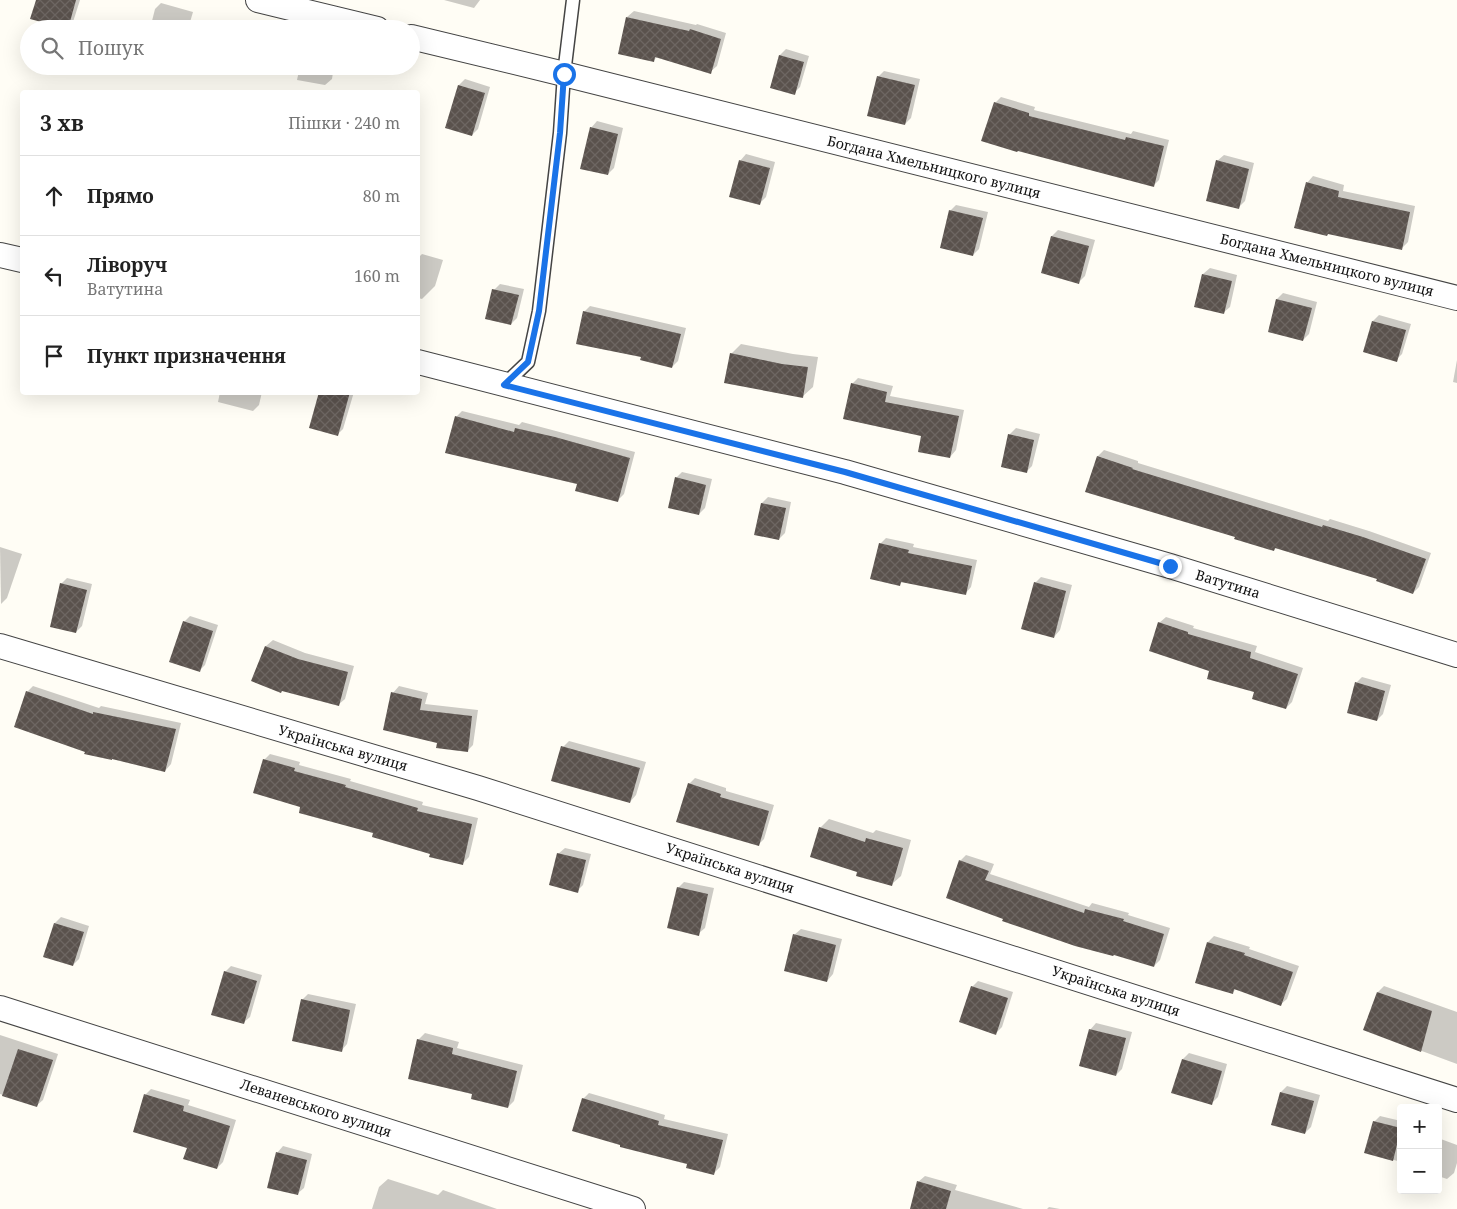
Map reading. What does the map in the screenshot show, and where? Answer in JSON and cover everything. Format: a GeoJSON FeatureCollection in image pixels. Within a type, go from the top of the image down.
{"type":"FeatureCollection","features":[{"type":"Feature","properties":{"kind":"street"},"geometry":{"type":"LineString","coordinates":[[258,0],[340,20]]}},
{"type":"Feature","properties":{"kind":"street","name":"Богдана Хмельницкого вулиця"},"geometry":{"type":"LineString","coordinates":[[420,39],[1457,298]]}},
{"type":"Feature","properties":{"kind":"street"},"geometry":{"type":"LineString","coordinates":[[0,255],[20,260]]}},
{"type":"Feature","properties":{"kind":"street","name":"Ватутина"},"geometry":{"type":"LineString","coordinates":[[420,363],[845,472],[1170,566],[1457,655]]}},
{"type":"Feature","properties":{"kind":"street","name":"Українська вулиця"},"geometry":{"type":"LineString","coordinates":[[0,646],[478,788],[1457,1100]]}},
{"type":"Feature","properties":{"kind":"street","name":"Леваневського вулиця"},"geometry":{"type":"LineString","coordinates":[[0,1008],[633,1209]]}},
{"type":"Feature","properties":{"kind":"lane"},"geometry":{"type":"LineString","coordinates":[[504,385],[528,362],[539,311],[560,133],[564,74],[573,0]]}},
{"type":"Feature","properties":{"kind":"building"},"geometry":{"type":"Polygon","coordinates":[[[36,0],[76,0],[70,20],[30,19],[36,0]]]}},
{"type":"Feature","properties":{"kind":"building"},"geometry":{"type":"Polygon","coordinates":[[[626,17],[689,31],[690,29],[721,39],[711,74],[655,57],[654,62],[618,54],[626,17]]]}},
{"type":"Feature","properties":{"kind":"building"},"geometry":{"type":"Polygon","coordinates":[[[779,55],[804,62],[795,95],[770,88],[779,55]]]}},
{"type":"Feature","properties":{"kind":"building"},"geometry":{"type":"Polygon","coordinates":[[[877,76],[915,85],[905,125],[867,116],[877,76]]]}},
{"type":"Feature","properties":{"kind":"building"},"geometry":{"type":"Polygon","coordinates":[[[458,85],[485,93],[472,136],[445,128],[458,85]]]}},
{"type":"Feature","properties":{"kind":"building"},"geometry":{"type":"Polygon","coordinates":[[[994,102],[1029,113],[1029,116],[1125,140],[1126,137],[1164,146],[1154,187],[981,141],[994,102]]]}},
{"type":"Feature","properties":{"kind":"building"},"geometry":{"type":"Polygon","coordinates":[[[590,127],[618,134],[608,175],[580,169],[590,127]]]}},
{"type":"Feature","properties":{"kind":"building"},"geometry":{"type":"Polygon","coordinates":[[[739,160],[770,168],[760,205],[729,197],[739,160]]]}},
{"type":"Feature","properties":{"kind":"building"},"geometry":{"type":"Polygon","coordinates":[[[1216,160],[1249,169],[1239,209],[1206,201],[1216,160]]]}},
{"type":"Feature","properties":{"kind":"building"},"geometry":{"type":"Polygon","coordinates":[[[1306,182],[1339,191],[1338,197],[1410,212],[1402,250],[1294,228],[1306,182]]]}},
{"type":"Feature","properties":{"kind":"building"},"geometry":{"type":"Polygon","coordinates":[[[949,210],[983,218],[973,256],[940,248],[949,210]]]}},
{"type":"Feature","properties":{"kind":"building"},"geometry":{"type":"Polygon","coordinates":[[[1051,236],[1089,246],[1079,284],[1041,273],[1051,236]]]}},
{"type":"Feature","properties":{"kind":"building"},"geometry":{"type":"Polygon","coordinates":[[[1202,274],[1232,281],[1224,314],[1194,307],[1202,274]]]}},
{"type":"Feature","properties":{"kind":"building"},"geometry":{"type":"Polygon","coordinates":[[[492,289],[519,295],[511,325],[485,319],[492,289]]]}},
{"type":"Feature","properties":{"kind":"building"},"geometry":{"type":"Polygon","coordinates":[[[1276,299],[1312,308],[1303,341],[1268,332],[1276,299]]]}},
{"type":"Feature","properties":{"kind":"building"},"geometry":{"type":"Polygon","coordinates":[[[583,311],[681,334],[672,368],[640,360],[641,357],[576,344],[583,311]]]}},
{"type":"Feature","properties":{"kind":"building"},"geometry":{"type":"Polygon","coordinates":[[[1372,321],[1406,330],[1397,362],[1363,352],[1372,321]]]}},
{"type":"Feature","properties":{"kind":"building"},"geometry":{"type":"Polygon","coordinates":[[[730,353],[782,364],[808,367],[803,398],[724,383],[730,353]]]}},
{"type":"Feature","properties":{"kind":"building"},"geometry":{"type":"Polygon","coordinates":[[[851,383],[887,392],[885,402],[959,416],[950,458],[918,452],[921,436],[843,419],[851,383]]]}},
{"type":"Feature","properties":{"kind":"building"},"geometry":{"type":"Polygon","coordinates":[[[318,395],[349,395],[338,436],[309,428],[318,395]]]}},
{"type":"Feature","properties":{"kind":"building"},"geometry":{"type":"Polygon","coordinates":[[[455,416],[514,432],[515,428],[555,437],[630,458],[618,502],[575,491],[577,484],[445,453],[455,416]]]}},
{"type":"Feature","properties":{"kind":"building"},"geometry":{"type":"Polygon","coordinates":[[[1008,434],[1034,440],[1027,473],[1001,467],[1008,434]]]}},
{"type":"Feature","properties":{"kind":"building"},"geometry":{"type":"Polygon","coordinates":[[[1097,456],[1132,469],[1322,527],[1323,525],[1363,537],[1426,559],[1413,594],[1376,581],[1377,579],[1275,548],[1274,551],[1234,539],[1235,537],[1085,492],[1097,456]]]}},
{"type":"Feature","properties":{"kind":"building"},"geometry":{"type":"Polygon","coordinates":[[[675,477],[706,485],[699,515],[668,508],[675,477]]]}},
{"type":"Feature","properties":{"kind":"building"},"geometry":{"type":"Polygon","coordinates":[[[761,503],[786,508],[779,540],[754,535],[761,503]]]}},
{"type":"Feature","properties":{"kind":"building"},"geometry":{"type":"Polygon","coordinates":[[[879,543],[909,550],[908,553],[972,566],[966,595],[901,582],[900,586],[870,579],[879,543]]]}},
{"type":"Feature","properties":{"kind":"building"},"geometry":{"type":"Polygon","coordinates":[[[1034,582],[1066,591],[1054,638],[1021,629],[1034,582]]]}},
{"type":"Feature","properties":{"kind":"building"},"geometry":{"type":"Polygon","coordinates":[[[60,583],[87,590],[76,633],[50,627],[60,583]]]}},
{"type":"Feature","properties":{"kind":"building"},"geometry":{"type":"Polygon","coordinates":[[[183,621],[213,631],[200,672],[169,662],[183,621]]]}},
{"type":"Feature","properties":{"kind":"building"},"geometry":{"type":"Polygon","coordinates":[[[1158,622],[1188,632],[1188,634],[1251,652],[1250,658],[1298,674],[1286,709],[1252,699],[1254,692],[1207,679],[1209,671],[1149,651],[1158,622]]]}},
{"type":"Feature","properties":{"kind":"building"},"geometry":{"type":"Polygon","coordinates":[[[265,646],[298,659],[348,672],[339,706],[282,691],[281,693],[251,681],[265,646]]]}},
{"type":"Feature","properties":{"kind":"building"},"geometry":{"type":"Polygon","coordinates":[[[1355,682],[1385,691],[1377,721],[1347,713],[1355,682]]]}},
{"type":"Feature","properties":{"kind":"building"},"geometry":{"type":"Polygon","coordinates":[[[26,691],[93,714],[93,712],[176,729],[165,772],[84,754],[85,752],[14,727],[26,691]]]}},
{"type":"Feature","properties":{"kind":"building"},"geometry":{"type":"Polygon","coordinates":[[[391,692],[422,699],[420,710],[472,716],[468,752],[436,748],[437,743],[383,730],[391,692]]]}},
{"type":"Feature","properties":{"kind":"building"},"geometry":{"type":"Polygon","coordinates":[[[561,746],[640,768],[630,803],[551,781],[561,746]]]}},
{"type":"Feature","properties":{"kind":"building"},"geometry":{"type":"Polygon","coordinates":[[[263,759],[295,768],[294,771],[418,808],[417,811],[472,824],[463,865],[429,857],[430,854],[372,837],[373,833],[299,813],[300,807],[253,793],[263,759]]]}},
{"type":"Feature","properties":{"kind":"building"},"geometry":{"type":"Polygon","coordinates":[[[688,783],[721,794],[720,797],[769,811],[759,846],[676,822],[688,783]]]}},
{"type":"Feature","properties":{"kind":"building"},"geometry":{"type":"Polygon","coordinates":[[[819,827],[865,842],[866,838],[903,848],[892,886],[856,876],[857,872],[810,857],[819,827]]]}},
{"type":"Feature","properties":{"kind":"building"},"geometry":{"type":"Polygon","coordinates":[[[557,853],[586,860],[578,893],[549,885],[557,853]]]}},
{"type":"Feature","properties":{"kind":"building"},"geometry":{"type":"Polygon","coordinates":[[[959,860],[989,871],[985,880],[1084,913],[1085,909],[1124,919],[1123,921],[1164,934],[1154,967],[1075,946],[1002,921],[1003,919],[946,898],[959,860]]]}},
{"type":"Feature","properties":{"kind":"building"},"geometry":{"type":"Polygon","coordinates":[[[677,887],[708,894],[699,936],[667,928],[677,887]]]}},
{"type":"Feature","properties":{"kind":"building"},"geometry":{"type":"Polygon","coordinates":[[[54,923],[84,932],[73,966],[43,957],[54,923]]]}},
{"type":"Feature","properties":{"kind":"building"},"geometry":{"type":"Polygon","coordinates":[[[793,934],[836,945],[827,982],[784,971],[793,934]]]}},
{"type":"Feature","properties":{"kind":"building"},"geometry":{"type":"Polygon","coordinates":[[[1207,942],[1245,953],[1244,955],[1293,972],[1281,1006],[1234,989],[1233,994],[1195,983],[1207,942]]]}},
{"type":"Feature","properties":{"kind":"building"},"geometry":{"type":"Polygon","coordinates":[[[224,971],[257,981],[244,1024],[211,1015],[224,971]]]}},
{"type":"Feature","properties":{"kind":"building"},"geometry":{"type":"Polygon","coordinates":[[[971,986],[1008,998],[996,1035],[959,1022],[971,986]]]}},
{"type":"Feature","properties":{"kind":"building"},"geometry":{"type":"Polygon","coordinates":[[[1377,992],[1432,1011],[1421,1052],[1363,1030],[1377,992]]]}},
{"type":"Feature","properties":{"kind":"building"},"geometry":{"type":"Polygon","coordinates":[[[301,999],[350,1010],[342,1052],[292,1041],[301,999]]]}},
{"type":"Feature","properties":{"kind":"building"},"geometry":{"type":"Polygon","coordinates":[[[1089,1029],[1126,1038],[1116,1076],[1079,1066],[1089,1029]]]}},
{"type":"Feature","properties":{"kind":"building"},"geometry":{"type":"Polygon","coordinates":[[[417,1039],[453,1048],[452,1054],[517,1071],[508,1108],[471,1099],[472,1094],[408,1079],[417,1039]]]}},
{"type":"Feature","properties":{"kind":"building"},"geometry":{"type":"Polygon","coordinates":[[[18,1049],[53,1060],[37,1107],[2,1096],[18,1049]]]}},
{"type":"Feature","properties":{"kind":"building"},"geometry":{"type":"Polygon","coordinates":[[[1182,1059],[1222,1071],[1212,1105],[1171,1093],[1182,1059]]]}},
{"type":"Feature","properties":{"kind":"building"},"geometry":{"type":"Polygon","coordinates":[[[1280,1092],[1314,1101],[1305,1134],[1271,1125],[1280,1092]]]}},
{"type":"Feature","properties":{"kind":"building"},"geometry":{"type":"Polygon","coordinates":[[[144,1094],[184,1106],[183,1111],[230,1126],[217,1169],[183,1159],[187,1148],[133,1132],[144,1094]]]}},
{"type":"Feature","properties":{"kind":"building"},"geometry":{"type":"Polygon","coordinates":[[[582,1098],[659,1121],[658,1125],[723,1140],[714,1175],[686,1168],[687,1164],[620,1147],[620,1145],[572,1131],[582,1098]]]}},
{"type":"Feature","properties":{"kind":"building"},"geometry":{"type":"Polygon","coordinates":[[[1373,1121],[1397,1127],[1397,1144],[1393,1161],[1364,1153],[1373,1121]]]}},
{"type":"Feature","properties":{"kind":"building"},"geometry":{"type":"Polygon","coordinates":[[[276,1152],[307,1160],[298,1195],[267,1188],[276,1152]]]}},
{"type":"Feature","properties":{"kind":"building"},"geometry":{"type":"Polygon","coordinates":[[[917,1181],[951,1191],[946,1209],[910,1209],[917,1181]]]}},
{"type":"Feature","properties":{"kind":"route"},"geometry":{"type":"LineString","coordinates":[[564,74],[560,133],[539,311],[528,362],[504,385],[845,472],[1170,566]]}}]}
